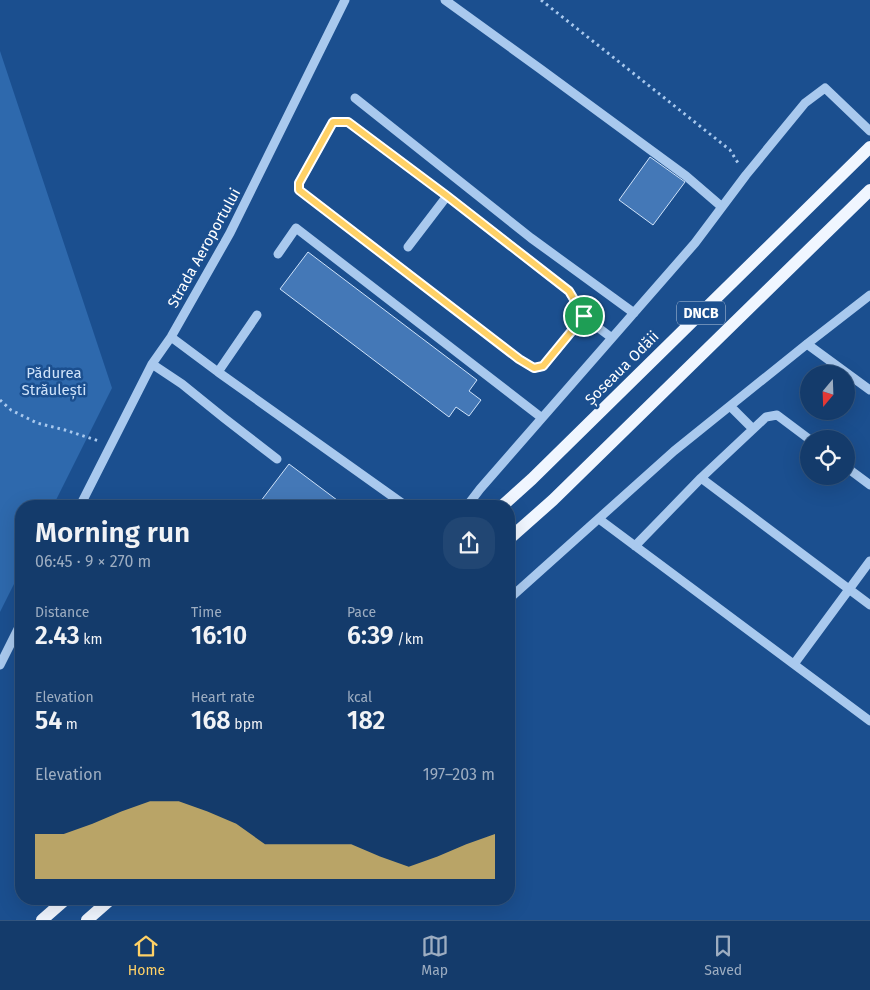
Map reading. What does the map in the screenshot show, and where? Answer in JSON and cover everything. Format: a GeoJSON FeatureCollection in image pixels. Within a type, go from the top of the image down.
{"type":"FeatureCollection","features":[{"type":"Feature","properties":{"kind":"main road","name":"Șoseaua Odăii"},"geometry":{"type":"LineString","coordinates":[[509,500],[870,147]]}},
{"type":"Feature","properties":{"kind":"main road","name":"DNCB"},"geometry":{"type":"LineString","coordinates":[[515,534],[553,500],[870,190]]}},
{"type":"Feature","properties":{"kind":"main road"},"geometry":{"type":"LineString","coordinates":[[42,920],[59,905]]}},
{"type":"Feature","properties":{"kind":"main road"},"geometry":{"type":"LineString","coordinates":[[87,920],[104,905]]}},
{"type":"Feature","properties":{"kind":"street","name":"Strada Aeroportului"},"geometry":{"type":"LineString","coordinates":[[83,500],[152,364],[171,336],[230,233],[345,0]]}},
{"type":"Feature","properties":{"kind":"street"},"geometry":{"type":"LineString","coordinates":[[445,0],[686,176],[722,207]]}},
{"type":"Feature","properties":{"kind":"street","name":"Șoseaua Odăii"},"geometry":{"type":"LineString","coordinates":[[472,500],[695,243],[805,103],[825,88],[870,131]]}},
{"type":"Feature","properties":{"kind":"street"},"geometry":{"type":"LineString","coordinates":[[356,98],[531,238],[634,313]]}},
{"type":"Feature","properties":{"kind":"street"},"geometry":{"type":"LineString","coordinates":[[584,316],[543,366],[534,368],[519,359],[299,190],[299,183],[333,122],[348,122],[447,196],[569,291],[584,316],[612,338]]}},
{"type":"Feature","properties":{"kind":"street"},"geometry":{"type":"LineString","coordinates":[[408,247],[447,196]]}},
{"type":"Feature","properties":{"kind":"street"},"geometry":{"type":"LineString","coordinates":[[278,254],[296,228],[542,418]]}},
{"type":"Feature","properties":{"kind":"street"},"geometry":{"type":"LineString","coordinates":[[515,594],[674,451],[870,295]]}},
{"type":"Feature","properties":{"kind":"street"},"geometry":{"type":"LineString","coordinates":[[218,372],[257,315]]}},
{"type":"Feature","properties":{"kind":"street"},"geometry":{"type":"LineString","coordinates":[[171,336],[218,372],[398,500]]}},
{"type":"Feature","properties":{"kind":"street"},"geometry":{"type":"LineString","coordinates":[[807,344],[870,390]]}},
{"type":"Feature","properties":{"kind":"street"},"geometry":{"type":"LineString","coordinates":[[152,364],[182,384],[278,459]]}},
{"type":"Feature","properties":{"kind":"street"},"geometry":{"type":"LineString","coordinates":[[730,406],[753,429]]}},
{"type":"Feature","properties":{"kind":"street"},"geometry":{"type":"LineString","coordinates":[[636,546],[701,478],[766,417],[777,414],[800,432]]}},
{"type":"Feature","properties":{"kind":"street"},"geometry":{"type":"LineString","coordinates":[[855,474],[870,486]]}},
{"type":"Feature","properties":{"kind":"street"},"geometry":{"type":"LineString","coordinates":[[701,478],[870,605]]}},
{"type":"Feature","properties":{"kind":"street"},"geometry":{"type":"LineString","coordinates":[[599,519],[870,721]]}},
{"type":"Feature","properties":{"kind":"street"},"geometry":{"type":"LineString","coordinates":[[794,664],[870,561]]}},
{"type":"Feature","properties":{"kind":"street"},"geometry":{"type":"LineString","coordinates":[[0,665],[15,635]]}},
{"type":"Feature","properties":{"kind":"path"},"geometry":{"type":"LineString","coordinates":[[541,0],[730,150],[746,176]]}},
{"type":"Feature","properties":{"kind":"path"},"geometry":{"type":"LineString","coordinates":[[0,400],[11,410],[37,423],[111,445]]}},
{"type":"Feature","properties":{"kind":"green space","name":"Pădurea Străulești"},"geometry":{"type":"Polygon","coordinates":[[[0,51],[112,388],[56,500],[15,500],[15,582],[0,612],[0,51]]]}},
{"type":"Feature","properties":{"kind":"building"},"geometry":{"type":"Polygon","coordinates":[[[650,157],[685,182],[653,225],[619,200],[650,157]]]}},
{"type":"Feature","properties":{"kind":"building"},"geometry":{"type":"Polygon","coordinates":[[[308,252],[477,380],[469,391],[481,400],[469,416],[456,407],[449,417],[280,289],[308,252]]]}},
{"type":"Feature","properties":{"kind":"building"},"geometry":{"type":"Polygon","coordinates":[[[289,464],[337,500],[262,500],[289,464]]]}},
{"type":"Feature","properties":{"kind":"route"},"geometry":{"type":"LineString","coordinates":[[333,122],[348,122],[447,196],[569,291],[584,316],[543,366],[534,368],[519,359],[299,190],[299,183],[333,122]]}}]}
